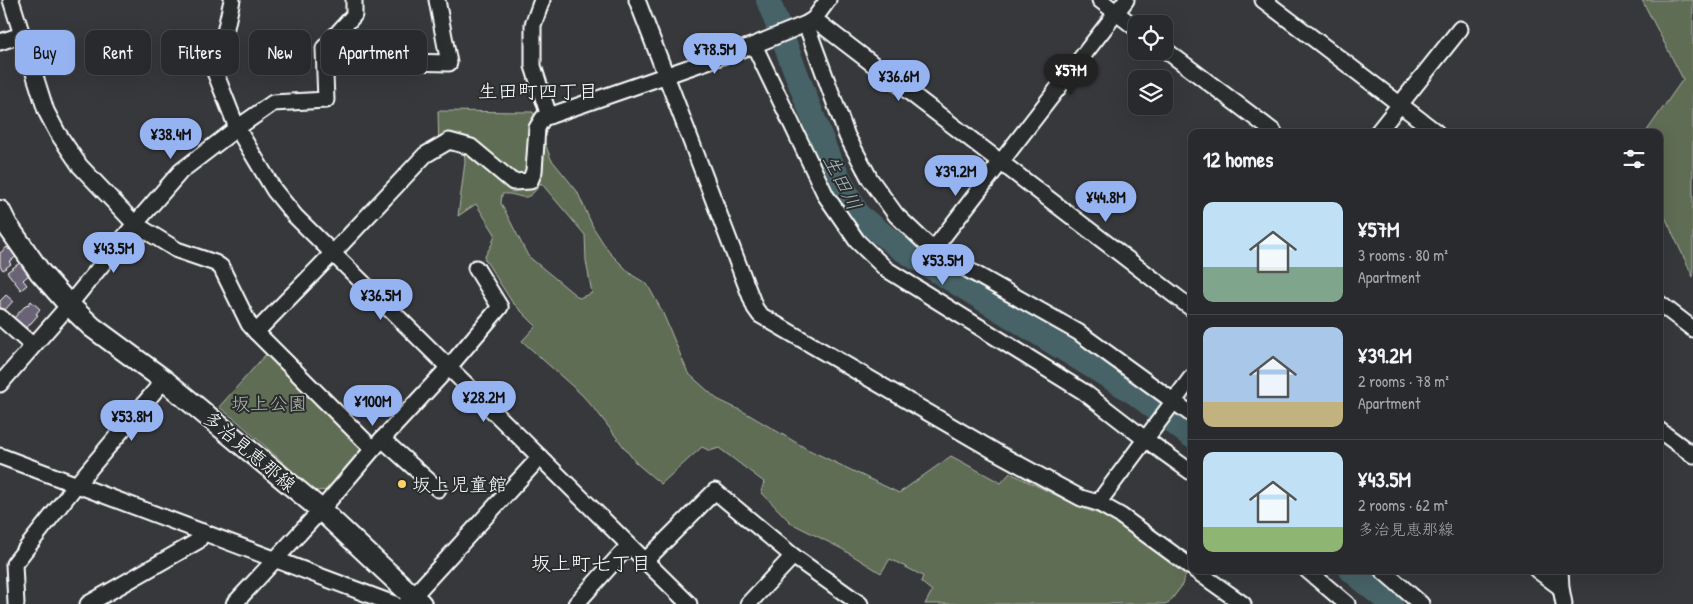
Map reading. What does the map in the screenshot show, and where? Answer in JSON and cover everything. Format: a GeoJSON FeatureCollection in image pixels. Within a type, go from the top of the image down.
{"type":"FeatureCollection","features":[{"type":"Feature","properties":{"kind":"main road","name":"多治見恵那線"},"geometry":{"type":"LineString","coordinates":[[0,211],[7,226],[40,272],[69,305],[92,327],[164,380],[321,510],[408,602]]}},
{"type":"Feature","properties":{"kind":"street"},"geometry":{"type":"LineString","coordinates":[[10,0],[19,30]]}},
{"type":"Feature","properties":{"kind":"street"},"geometry":{"type":"LineString","coordinates":[[232,0],[224,37],[213,67],[237,128],[274,190],[295,216],[332,254],[450,367],[689,604]]}},
{"type":"Feature","properties":{"kind":"street"},"geometry":{"type":"LineString","coordinates":[[340,30],[354,15],[354,0]]}},
{"type":"Feature","properties":{"kind":"street"},"geometry":{"type":"LineString","coordinates":[[427,62],[448,63],[437,0]]}},
{"type":"Feature","properties":{"kind":"street"},"geometry":{"type":"LineString","coordinates":[[542,0],[533,25],[533,66],[549,116]]}},
{"type":"Feature","properties":{"kind":"street"},"geometry":{"type":"LineString","coordinates":[[637,0],[755,308],[760,315],[996,452],[1081,498],[1098,503],[1122,516],[1188,565]]}},
{"type":"Feature","properties":{"kind":"street"},"geometry":{"type":"LineString","coordinates":[[256,332],[425,155],[449,142],[471,147],[512,182],[530,181],[534,171],[537,128],[543,118],[754,45],[810,22],[828,0]]}},
{"type":"Feature","properties":{"kind":"street"},"geometry":{"type":"LineString","coordinates":[[1100,0],[1128,22]]}},
{"type":"Feature","properties":{"kind":"street"},"geometry":{"type":"LineString","coordinates":[[933,250],[1126,0]]}},
{"type":"Feature","properties":{"kind":"street"},"geometry":{"type":"LineString","coordinates":[[1263,0],[1432,129]]}},
{"type":"Feature","properties":{"kind":"street"},"geometry":{"type":"LineString","coordinates":[[810,22],[1002,162],[1188,306]]}},
{"type":"Feature","properties":{"kind":"street"},"geometry":{"type":"LineString","coordinates":[[810,22],[848,136],[870,179],[896,215],[933,250],[1078,332],[1188,412]]}},
{"type":"Feature","properties":{"kind":"street"},"geometry":{"type":"LineString","coordinates":[[1380,129],[1460,29]]}},
{"type":"Feature","properties":{"kind":"street"},"geometry":{"type":"LineString","coordinates":[[0,42],[15,37]]}},
{"type":"Feature","properties":{"kind":"street"},"geometry":{"type":"LineString","coordinates":[[754,45],[826,196],[857,241],[886,269],[1084,392],[1188,470]]}},
{"type":"Feature","properties":{"kind":"street"},"geometry":{"type":"LineString","coordinates":[[1173,56],[1270,129]]}},
{"type":"Feature","properties":{"kind":"street"},"geometry":{"type":"LineString","coordinates":[[34,75],[46,111],[57,132],[80,166],[135,224],[177,250],[215,263],[221,267],[249,324],[256,332],[378,444],[438,489]]}},
{"type":"Feature","properties":{"kind":"street"},"geometry":{"type":"LineString","coordinates":[[0,384],[181,171],[273,103],[326,100],[325,75]]}},
{"type":"Feature","properties":{"kind":"street"},"geometry":{"type":"LineString","coordinates":[[234,604],[450,367],[500,308],[476,268]]}},
{"type":"Feature","properties":{"kind":"street"},"geometry":{"type":"LineString","coordinates":[[1663,306],[1693,329]]}},
{"type":"Feature","properties":{"kind":"street"},"geometry":{"type":"LineString","coordinates":[[0,317],[32,345]]}},
{"type":"Feature","properties":{"kind":"street"},"geometry":{"type":"LineString","coordinates":[[16,604],[7,561],[77,484],[164,380]]}},
{"type":"Feature","properties":{"kind":"street"},"geometry":{"type":"LineString","coordinates":[[1098,503],[1188,382]]}},
{"type":"Feature","properties":{"kind":"street"},"geometry":{"type":"LineString","coordinates":[[1663,433],[1693,455]]}},
{"type":"Feature","properties":{"kind":"street"},"geometry":{"type":"LineString","coordinates":[[0,456],[203,532],[408,602],[540,457]]}},
{"type":"Feature","properties":{"kind":"street"},"geometry":{"type":"LineString","coordinates":[[645,560],[715,491],[793,556],[860,604]]}},
{"type":"Feature","properties":{"kind":"street"},"geometry":{"type":"LineString","coordinates":[[88,604],[198,540],[203,532]]}},
{"type":"Feature","properties":{"kind":"street"},"geometry":{"type":"LineString","coordinates":[[576,604],[629,545]]}},
{"type":"Feature","properties":{"kind":"street"},"geometry":{"type":"LineString","coordinates":[[748,604],[793,556]]}},
{"type":"Feature","properties":{"kind":"street"},"geometry":{"type":"LineString","coordinates":[[1201,574],[1243,604]]}},
{"type":"Feature","properties":{"kind":"street"},"geometry":{"type":"LineString","coordinates":[[1312,574],[1346,604]]}},
{"type":"Feature","properties":{"kind":"street"},"geometry":{"type":"LineString","coordinates":[[1387,574],[1421,604]]}},
{"type":"Feature","properties":{"kind":"street"},"geometry":{"type":"LineString","coordinates":[[1542,574],[1561,588]]}},
{"type":"Feature","properties":{"kind":"street"},"geometry":{"type":"LineString","coordinates":[[1560,574],[1564,604]]}},
{"type":"Feature","properties":{"kind":"green space"},"geometry":{"type":"Polygon","coordinates":[[[1642,0],[1693,0],[1693,277],[1663,213],[1663,129],[1648,129],[1683,79],[1642,0]]]}},
{"type":"Feature","properties":{"kind":"green space"},"geometry":{"type":"Polygon","coordinates":[[[438,111],[533,112],[551,159],[577,191],[593,227],[609,252],[632,275],[647,284],[662,311],[688,373],[717,399],[746,413],[807,449],[899,493],[951,456],[1001,483],[1010,473],[1085,509],[1113,519],[1186,575],[1181,587],[1168,604],[925,604],[932,591],[921,582],[923,576],[890,559],[881,573],[842,549],[791,523],[761,492],[764,482],[719,448],[710,451],[702,447],[661,484],[636,463],[582,395],[522,341],[536,326],[512,302],[484,258],[495,234],[476,204],[458,216],[465,162],[464,148],[450,148],[439,152],[438,111]],[[541,183],[531,195],[526,197],[502,194],[501,203],[528,256],[579,298],[592,293],[586,261],[585,235],[541,183]]]}},
{"type":"Feature","properties":{"kind":"green space","name":"坂上公園"},"geometry":{"type":"Polygon","coordinates":[[[267,353],[364,450],[331,490],[315,491],[219,407],[267,353]]]}},
{"type":"Feature","properties":{"kind":"building"},"geometry":{"type":"Polygon","coordinates":[[[7,247],[9,250],[11,248],[17,256],[3,270],[0,266],[0,253],[7,247]]]}},
{"type":"Feature","properties":{"kind":"building"},"geometry":{"type":"Polygon","coordinates":[[[21,262],[30,274],[23,280],[27,285],[21,290],[7,272],[21,262]]]}},
{"type":"Feature","properties":{"kind":"building"},"geometry":{"type":"Polygon","coordinates":[[[6,295],[13,301],[4,311],[0,307],[0,301],[6,295]]]}},
{"type":"Feature","properties":{"kind":"building"},"geometry":{"type":"Polygon","coordinates":[[[31,301],[40,309],[36,314],[38,315],[24,331],[12,320],[31,301]]]}},
{"type":"Feature","properties":{"kind":"waterway","name":"生田川"},"geometry":{"type":"LineString","coordinates":[[768,0],[828,156],[858,215],[900,248],[1135,393],[1188,434]]}},
{"type":"Feature","properties":{"kind":"waterway","name":"生田川"},"geometry":{"type":"LineString","coordinates":[[1356,574],[1391,604]]}},
{"type":"Feature","properties":{"kind":"place","name":"坂上児童館"},"geometry":{"type":"Point","coordinates":[402,484]}},
{"type":"Feature","properties":{"kind":"district","name":"生田町四丁目"},"geometry":{"type":"Point","coordinates":[538,90]}},
{"type":"Feature","properties":{"kind":"district","name":"坂上町七丁目"},"geometry":{"type":"Point","coordinates":[591,562]}}]}
